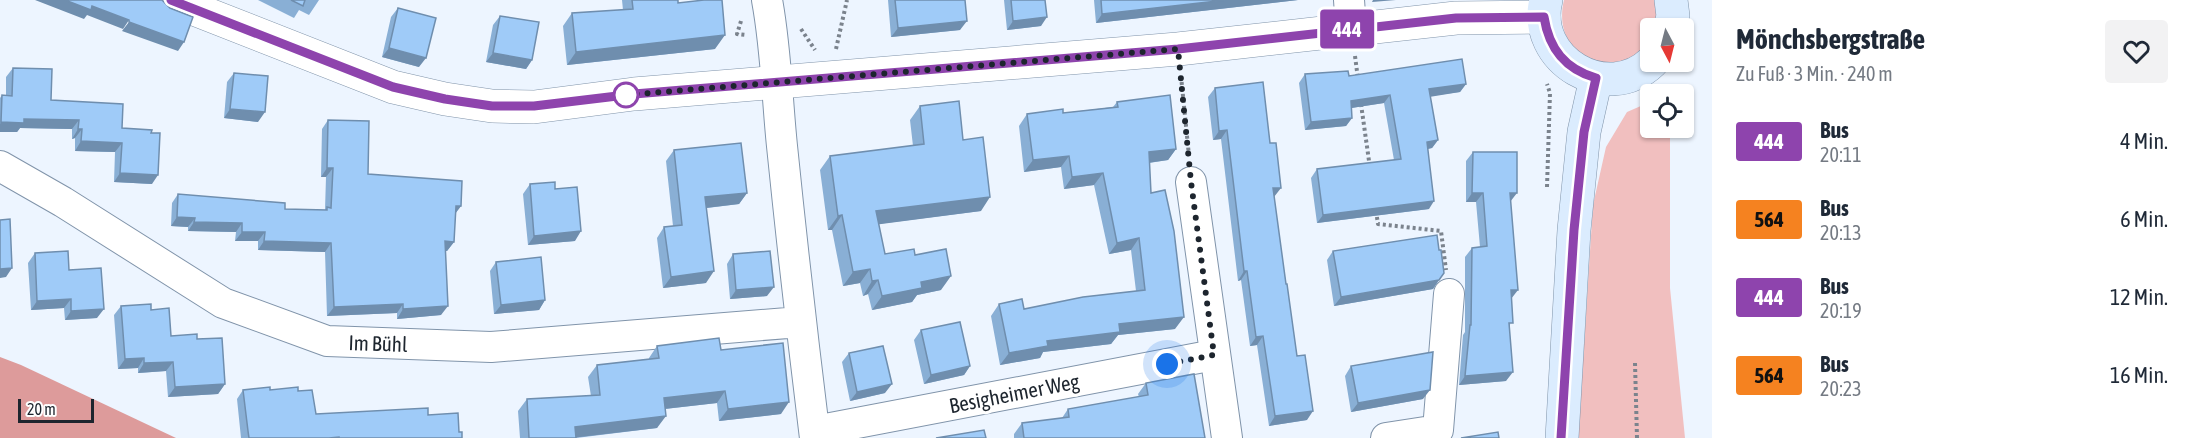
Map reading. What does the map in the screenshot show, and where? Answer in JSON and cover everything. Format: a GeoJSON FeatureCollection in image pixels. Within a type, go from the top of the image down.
{"type":"FeatureCollection","features":[{"type":"Feature","properties":{"kind":"main road"},"geometry":{"type":"LineString","coordinates":[[1545,9],[1546,33],[1552,47],[1574,70],[1596,78],[1620,78],[1640,70]]}},
{"type":"Feature","properties":{"kind":"main road"},"geometry":{"type":"LineString","coordinates":[[1562,438],[1574,230],[1584,132],[1596,78]]}},
{"type":"Feature","properties":{"kind":"street"},"geometry":{"type":"LineString","coordinates":[[767,0],[774,38],[776,84],[800,322],[815,435]]}},
{"type":"Feature","properties":{"kind":"street"},"geometry":{"type":"LineString","coordinates":[[185,3],[393,87],[445,99],[492,106],[534,106],[634,94],[1178,49],[1350,14],[1456,18],[1545,9]]}},
{"type":"Feature","properties":{"kind":"street","name":"Im Bühl"},"geometry":{"type":"LineString","coordinates":[[0,166],[63,202],[223,303],[327,341],[491,347],[800,322]]}},
{"type":"Feature","properties":{"kind":"street"},"geometry":{"type":"LineString","coordinates":[[1191,182],[1227,438]]}},
{"type":"Feature","properties":{"kind":"street"},"geometry":{"type":"LineString","coordinates":[[1386,438],[1438,430],[1449,294]]}},
{"type":"Feature","properties":{"kind":"street","name":"Besigheimer Weg"},"geometry":{"type":"LineString","coordinates":[[815,435],[1214,355]]}},
{"type":"Feature","properties":{"kind":"path"},"geometry":{"type":"LineString","coordinates":[[828,79],[848,0]]}},
{"type":"Feature","properties":{"kind":"path"},"geometry":{"type":"LineString","coordinates":[[1350,14],[1359,86]]}},
{"type":"Feature","properties":{"kind":"path"},"geometry":{"type":"LineString","coordinates":[[1178,49],[1191,182]]}},
{"type":"Feature","properties":{"kind":"path"},"geometry":{"type":"LineString","coordinates":[[1545,76],[1550,93],[1547,188]]}},
{"type":"Feature","properties":{"kind":"path"},"geometry":{"type":"LineString","coordinates":[[1360,98],[1371,178]]}},
{"type":"Feature","properties":{"kind":"path"},"geometry":{"type":"LineString","coordinates":[[1375,201],[1378,224],[1441,231],[1449,294]]}},
{"type":"Feature","properties":{"kind":"path"},"geometry":{"type":"LineString","coordinates":[[1635,363],[1637,438]]}},
{"type":"Feature","properties":{"kind":"shaded area"},"geometry":{"type":"Polygon","coordinates":[[[1564,0],[1657,0],[1658,18],[1640,18],[1640,53],[1615,64],[1607,64],[1590,59],[1575,49],[1563,27],[1564,0]]]}},
{"type":"Feature","properties":{"kind":"shaded area"},"geometry":{"type":"Polygon","coordinates":[[[1640,106],[1640,138],[1670,138],[1670,288],[1685,438],[1578,438],[1593,205],[1606,147],[1627,112],[1640,106]]]}},
{"type":"Feature","properties":{"kind":"shaded area"},"geometry":{"type":"Polygon","coordinates":[[[0,357],[21,365],[176,438],[0,438],[0,357]]]}},
{"type":"Feature","properties":{"kind":"building"},"geometry":{"type":"Polygon","coordinates":[[[65,0],[162,0],[170,8],[193,17],[184,42],[92,6],[91,10],[65,0]]]}},
{"type":"Feature","properties":{"kind":"building"},"geometry":{"type":"Polygon","coordinates":[[[291,0],[305,0],[303,6],[291,0]]]}},
{"type":"Feature","properties":{"kind":"building"},"geometry":{"type":"Polygon","coordinates":[[[632,0],[678,0],[678,3],[722,0],[725,35],[576,52],[572,13],[633,9],[632,0]]]}},
{"type":"Feature","properties":{"kind":"building"},"geometry":{"type":"Polygon","coordinates":[[[895,0],[965,0],[967,21],[898,28],[895,0]]]}},
{"type":"Feature","properties":{"kind":"building"},"geometry":{"type":"Polygon","coordinates":[[[1011,0],[1045,0],[1047,17],[1013,21],[1011,0]]]}},
{"type":"Feature","properties":{"kind":"building"},"geometry":{"type":"Polygon","coordinates":[[[1101,0],[1226,0],[1102,14],[1101,0]]]}},
{"type":"Feature","properties":{"kind":"building"},"geometry":{"type":"Polygon","coordinates":[[[398,8],[436,18],[426,58],[389,48],[398,8]]]}},
{"type":"Feature","properties":{"kind":"building"},"geometry":{"type":"Polygon","coordinates":[[[500,16],[539,22],[532,60],[493,53],[500,16]]]}},
{"type":"Feature","properties":{"kind":"building"},"geometry":{"type":"Polygon","coordinates":[[[1462,59],[1466,84],[1429,89],[1438,140],[1427,142],[1434,201],[1323,215],[1317,169],[1401,159],[1390,95],[1351,101],[1352,118],[1311,122],[1305,74],[1348,71],[1349,76],[1462,59]]]}},
{"type":"Feature","properties":{"kind":"building"},"geometry":{"type":"Polygon","coordinates":[[[13,68],[52,69],[51,100],[123,104],[122,128],[152,130],[151,133],[160,133],[158,175],[120,173],[122,143],[81,141],[82,129],[78,129],[79,120],[24,119],[24,123],[1,122],[2,95],[12,96],[13,68]]]}},
{"type":"Feature","properties":{"kind":"building"},"geometry":{"type":"Polygon","coordinates":[[[234,73],[268,76],[265,112],[230,109],[234,73]]]}},
{"type":"Feature","properties":{"kind":"building"},"geometry":{"type":"Polygon","coordinates":[[[1263,82],[1270,143],[1276,143],[1281,188],[1273,188],[1286,284],[1297,356],[1305,355],[1313,411],[1275,416],[1263,336],[1256,337],[1247,271],[1244,271],[1227,130],[1219,131],[1215,88],[1263,82]]]}},
{"type":"Feature","properties":{"kind":"building"},"geometry":{"type":"Polygon","coordinates":[[[1170,95],[1176,149],[1149,152],[1151,193],[1165,190],[1174,231],[1184,317],[1119,324],[1120,332],[1047,341],[1048,346],[1009,353],[999,304],[1022,299],[1024,309],[1083,297],[1145,290],[1139,238],[1117,243],[1103,173],[1072,177],[1069,156],[1033,160],[1027,114],[1063,109],[1063,113],[1118,107],[1117,102],[1170,95]]]}},
{"type":"Feature","properties":{"kind":"building"},"geometry":{"type":"Polygon","coordinates":[[[959,101],[963,140],[983,137],[990,197],[876,211],[885,254],[914,249],[915,255],[946,249],[951,276],[921,282],[922,288],[882,296],[878,280],[872,281],[870,269],[853,272],[842,215],[838,216],[830,156],[924,144],[920,106],[959,101]]]}},
{"type":"Feature","properties":{"kind":"building"},"geometry":{"type":"Polygon","coordinates":[[[328,120],[369,121],[368,174],[462,181],[461,206],[456,206],[454,242],[445,241],[448,306],[403,309],[403,304],[334,307],[331,243],[264,241],[265,232],[242,232],[242,223],[194,222],[195,218],[177,217],[178,194],[285,203],[285,209],[327,210],[327,207],[331,208],[333,168],[327,168],[328,120]]]}},
{"type":"Feature","properties":{"kind":"building"},"geometry":{"type":"Polygon","coordinates":[[[741,143],[747,193],[705,197],[714,271],[671,277],[664,227],[682,225],[674,150],[741,143]]]}},
{"type":"Feature","properties":{"kind":"building"},"geometry":{"type":"Polygon","coordinates":[[[1473,152],[1517,152],[1517,193],[1510,193],[1518,290],[1511,290],[1513,323],[1509,323],[1513,372],[1465,376],[1471,325],[1472,248],[1487,246],[1483,193],[1472,193],[1473,152]]]}},
{"type":"Feature","properties":{"kind":"building"},"geometry":{"type":"Polygon","coordinates":[[[555,182],[555,189],[577,187],[581,231],[534,236],[530,184],[555,182]]]}},
{"type":"Feature","properties":{"kind":"building"},"geometry":{"type":"Polygon","coordinates":[[[10,219],[12,268],[0,269],[0,220],[10,219]]]}},
{"type":"Feature","properties":{"kind":"building"},"geometry":{"type":"Polygon","coordinates":[[[1437,235],[1444,273],[1439,280],[1341,297],[1333,251],[1437,235]]]}},
{"type":"Feature","properties":{"kind":"building"},"geometry":{"type":"Polygon","coordinates":[[[68,251],[69,270],[101,268],[104,309],[71,311],[71,299],[37,301],[35,253],[68,251]]]}},
{"type":"Feature","properties":{"kind":"building"},"geometry":{"type":"Polygon","coordinates":[[[770,251],[774,287],[736,290],[733,254],[770,251]]]}},
{"type":"Feature","properties":{"kind":"building"},"geometry":{"type":"Polygon","coordinates":[[[541,257],[545,300],[501,305],[496,262],[541,257]]]}},
{"type":"Feature","properties":{"kind":"building"},"geometry":{"type":"Polygon","coordinates":[[[151,304],[151,310],[169,308],[171,336],[197,334],[197,339],[222,338],[225,384],[175,387],[173,362],[144,363],[144,358],[125,359],[121,306],[151,304]]]}},
{"type":"Feature","properties":{"kind":"building"},"geometry":{"type":"Polygon","coordinates":[[[960,322],[970,366],[931,375],[921,330],[960,322]]]}},
{"type":"Feature","properties":{"kind":"building"},"geometry":{"type":"Polygon","coordinates":[[[719,338],[721,350],[783,343],[789,402],[728,409],[725,391],[664,398],[666,416],[575,427],[576,438],[529,438],[527,399],[600,395],[597,365],[659,358],[657,346],[719,338]]]}},
{"type":"Feature","properties":{"kind":"building"},"geometry":{"type":"Polygon","coordinates":[[[883,346],[892,384],[857,392],[849,353],[883,346]]]}},
{"type":"Feature","properties":{"kind":"building"},"geometry":{"type":"Polygon","coordinates":[[[1433,352],[1430,390],[1358,403],[1351,366],[1433,352]]]}},
{"type":"Feature","properties":{"kind":"building"},"geometry":{"type":"Polygon","coordinates":[[[1194,374],[1205,438],[1024,438],[1022,423],[1069,417],[1068,409],[1148,395],[1146,383],[1194,374]]]}},
{"type":"Feature","properties":{"kind":"building"},"geometry":{"type":"Polygon","coordinates":[[[270,387],[270,390],[298,387],[298,391],[312,390],[316,414],[428,408],[428,415],[458,413],[459,432],[462,432],[462,438],[249,438],[243,390],[270,387]]]}},
{"type":"Feature","properties":{"kind":"building"},"geometry":{"type":"Polygon","coordinates":[[[984,430],[986,438],[936,438],[984,430]]]}},
{"type":"Feature","properties":{"kind":"building"},"geometry":{"type":"Polygon","coordinates":[[[1498,432],[1499,438],[1461,438],[1498,432]]]}},
{"type":"Feature","properties":{"kind":"bus line","name":"444"},"geometry":{"type":"LineString","coordinates":[[171,0],[393,87],[445,99],[492,106],[534,106],[634,94],[1178,49],[1456,18],[1544,17],[1546,33],[1552,47],[1562,60],[1574,70],[1596,78],[1584,132],[1574,230],[1561,438]]}},
{"type":"Feature","properties":{"kind":"route"},"geometry":{"type":"LineString","coordinates":[[626,95],[1178,49],[1191,182],[1214,355],[1167,364]]}}]}
